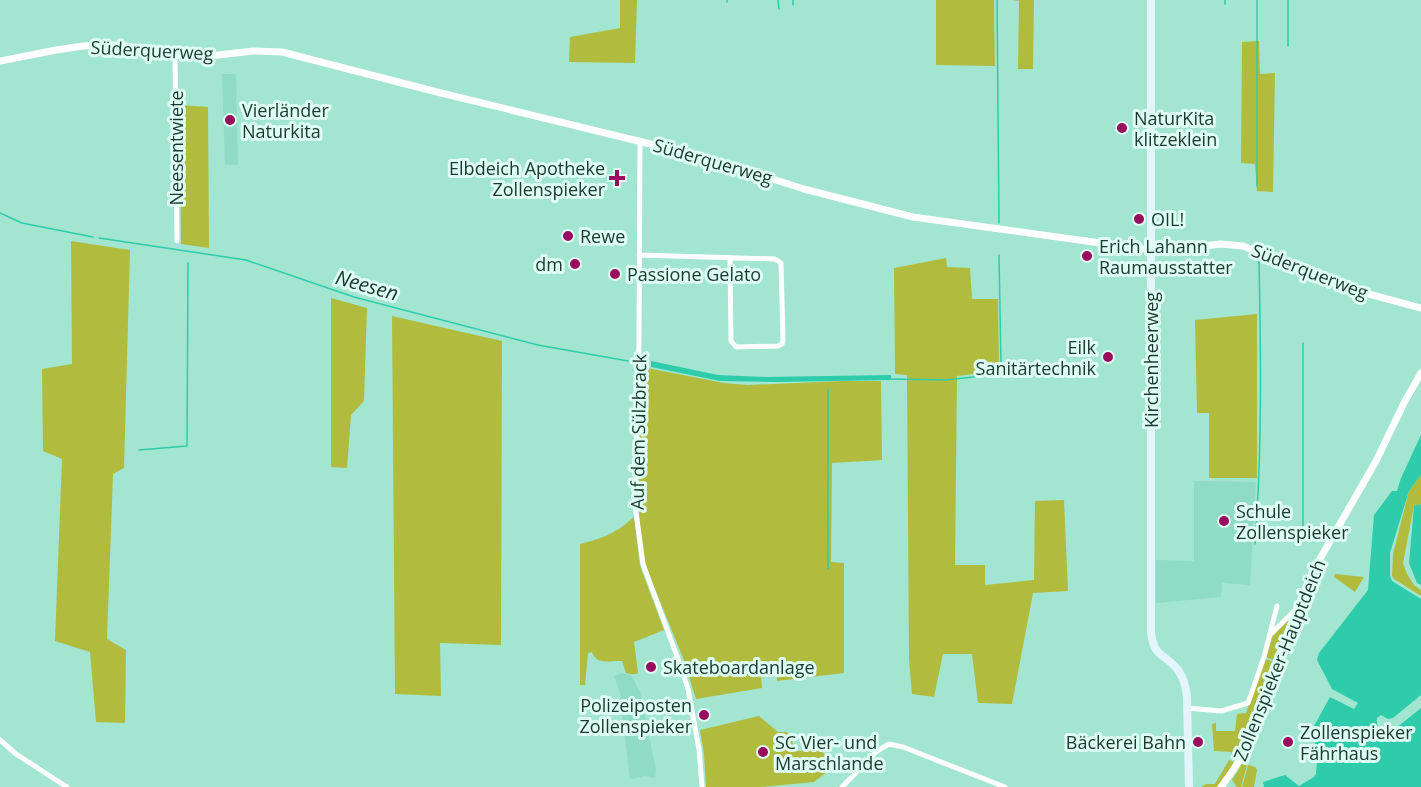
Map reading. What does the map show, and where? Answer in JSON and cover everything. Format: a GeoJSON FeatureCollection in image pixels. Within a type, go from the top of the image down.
{"type":"FeatureCollection","features":[{"type":"Feature","properties":{"kind":"main road","name":"Kirchenheerweg"},"geometry":{"type":"LineString","coordinates":[[1151,0],[1152,636],[1153,645],[1158,653],[1176,667],[1186,689],[1189,787]]}},
{"type":"Feature","properties":{"kind":"street","name":"Süderquerweg"},"geometry":{"type":"LineString","coordinates":[[0,61],[83,46],[110,45],[176,55],[209,56],[253,51],[282,52],[437,92],[640,140],[704,157],[804,189],[913,217],[1151,250],[1174,250],[1220,244],[1243,246],[1338,285],[1421,308]]}},
{"type":"Feature","properties":{"kind":"street","name":"Neesentwiete"},"geometry":{"type":"LineString","coordinates":[[176,55],[177,241]]}},
{"type":"Feature","properties":{"kind":"street","name":"Auf dem Sülzbrack"},"geometry":{"type":"LineString","coordinates":[[640,140],[635,505],[643,564],[688,689],[699,749],[702,787]]}},
{"type":"Feature","properties":{"kind":"street"},"geometry":{"type":"LineString","coordinates":[[639,255],[775,259],[781,264],[782,344],[736,347],[731,341],[730,258]]}},
{"type":"Feature","properties":{"kind":"street","name":"Zollenspieker-Hauptdeich"},"geometry":{"type":"LineString","coordinates":[[1221,787],[1242,755],[1297,608],[1321,557],[1376,461],[1421,373]]}},
{"type":"Feature","properties":{"kind":"street"},"geometry":{"type":"LineString","coordinates":[[1187,708],[1221,711],[1248,703],[1271,634],[1277,606]]}},
{"type":"Feature","properties":{"kind":"street"},"geometry":{"type":"LineString","coordinates":[[1271,634],[1297,608]]}},
{"type":"Feature","properties":{"kind":"street"},"geometry":{"type":"LineString","coordinates":[[0,740],[16,754],[67,787]]}},
{"type":"Feature","properties":{"kind":"street"},"geometry":{"type":"LineString","coordinates":[[842,787],[877,751],[890,744],[1005,787]]}},
{"type":"Feature","properties":{"kind":"shaded area"},"geometry":{"type":"Polygon","coordinates":[[[620,0],[637,0],[635,63],[569,62],[570,37],[620,28],[620,0]]]}},
{"type":"Feature","properties":{"kind":"shaded area"},"geometry":{"type":"Polygon","coordinates":[[[936,0],[994,0],[995,66],[936,65],[936,0]]]}},
{"type":"Feature","properties":{"kind":"shaded area"},"geometry":{"type":"Polygon","coordinates":[[[1012,0],[1034,0],[1033,69],[1018,69],[1019,1],[1012,0]]]}},
{"type":"Feature","properties":{"kind":"shaded area"},"geometry":{"type":"Polygon","coordinates":[[[1259,41],[1260,74],[1275,73],[1273,192],[1257,191],[1255,164],[1241,163],[1242,42],[1259,41]]]}},
{"type":"Feature","properties":{"kind":"shaded area","name":"Vierländer Naturkita"},"geometry":{"type":"Polygon","coordinates":[[[222,74],[236,74],[238,165],[225,165],[222,74]]]}},
{"type":"Feature","properties":{"kind":"shaded area"},"geometry":{"type":"Polygon","coordinates":[[[180,105],[208,107],[209,248],[181,244],[180,105]]]}},
{"type":"Feature","properties":{"kind":"shaded area"},"geometry":{"type":"Polygon","coordinates":[[[71,241],[130,250],[124,468],[113,474],[107,639],[126,650],[125,723],[96,722],[90,652],[55,641],[62,459],[43,451],[42,369],[72,364],[71,241]]]}},
{"type":"Feature","properties":{"kind":"shaded area"},"geometry":{"type":"Polygon","coordinates":[[[946,258],[947,267],[970,268],[972,299],[998,299],[999,366],[992,372],[957,376],[955,565],[985,565],[985,585],[1034,580],[1035,501],[1064,500],[1068,591],[1033,593],[1012,704],[978,703],[972,654],[943,654],[934,697],[912,694],[909,660],[907,375],[895,374],[894,268],[946,258]]]}},
{"type":"Feature","properties":{"kind":"shaded area"},"geometry":{"type":"Polygon","coordinates":[[[331,298],[367,308],[364,401],[351,415],[347,468],[331,467],[331,298]]]}},
{"type":"Feature","properties":{"kind":"shaded area"},"geometry":{"type":"Polygon","coordinates":[[[1257,314],[1257,478],[1209,478],[1209,413],[1197,413],[1195,320],[1257,314]]]}},
{"type":"Feature","properties":{"kind":"shaded area"},"geometry":{"type":"Polygon","coordinates":[[[392,316],[502,341],[501,645],[440,643],[441,696],[395,694],[392,316]]]}},
{"type":"Feature","properties":{"kind":"shaded area"},"geometry":{"type":"Polygon","coordinates":[[[651,361],[718,375],[766,377],[891,375],[891,380],[720,381],[651,367],[651,361]]]}},
{"type":"Feature","properties":{"kind":"shaded area"},"geometry":{"type":"Polygon","coordinates":[[[642,367],[724,383],[748,385],[881,381],[882,460],[832,463],[831,562],[844,563],[844,673],[777,681],[777,676],[761,677],[762,688],[696,699],[683,658],[644,562],[638,505],[642,367]]]}},
{"type":"Feature","properties":{"kind":"shaded area"},"geometry":{"type":"Polygon","coordinates":[[[1421,435],[1421,475],[1409,491],[1390,553],[1390,576],[1392,581],[1421,599],[1421,695],[1393,718],[1388,719],[1381,715],[1377,718],[1377,722],[1381,731],[1390,733],[1421,708],[1421,787],[1264,787],[1263,782],[1285,775],[1299,786],[1314,777],[1317,761],[1314,726],[1330,697],[1354,709],[1358,703],[1332,689],[1317,660],[1319,653],[1368,590],[1374,515],[1392,491],[1397,491],[1421,435]]]}},
{"type":"Feature","properties":{"kind":"shaded area"},"geometry":{"type":"Polygon","coordinates":[[[1421,475],[1421,504],[1414,506],[1403,563],[1414,585],[1421,590],[1421,596],[1392,576],[1393,554],[1409,491],[1421,475]]]}},
{"type":"Feature","properties":{"kind":"shaded area","name":"Schule Zollenspieker"},"geometry":{"type":"Polygon","coordinates":[[[1194,481],[1256,482],[1250,585],[1222,583],[1221,597],[1156,603],[1156,560],[1194,561],[1194,481]]]}},
{"type":"Feature","properties":{"kind":"shaded area"},"geometry":{"type":"Polygon","coordinates":[[[1421,504],[1421,585],[1417,583],[1409,563],[1414,506],[1421,504]]]}},
{"type":"Feature","properties":{"kind":"shaded area"},"geometry":{"type":"Polygon","coordinates":[[[634,517],[640,566],[664,630],[634,642],[638,673],[636,674],[626,673],[622,661],[601,661],[592,652],[588,653],[585,685],[580,685],[580,544],[609,534],[634,517]]]}},
{"type":"Feature","properties":{"kind":"shaded area"},"geometry":{"type":"Polygon","coordinates":[[[1335,574],[1364,577],[1355,592],[1334,577],[1335,574]]]}},
{"type":"Feature","properties":{"kind":"shaded area"},"geometry":{"type":"Polygon","coordinates":[[[1290,617],[1273,660],[1266,657],[1273,635],[1290,617]]]}},
{"type":"Feature","properties":{"kind":"shaded area"},"geometry":{"type":"Polygon","coordinates":[[[1265,659],[1272,661],[1235,760],[1231,758],[1231,752],[1214,751],[1212,724],[1216,723],[1216,731],[1235,731],[1237,714],[1246,713],[1265,659]]]}},
{"type":"Feature","properties":{"kind":"shaded area"},"geometry":{"type":"Polygon","coordinates":[[[622,673],[631,675],[640,692],[656,770],[655,778],[645,776],[630,779],[621,696],[614,676],[622,673]]]}},
{"type":"Feature","properties":{"kind":"shaded area","name":"SC Vier- und Marschlande"},"geometry":{"type":"Polygon","coordinates":[[[759,716],[778,732],[787,732],[797,751],[819,750],[829,757],[832,768],[814,782],[761,787],[706,787],[700,730],[759,716]]]}},
{"type":"Feature","properties":{"kind":"shaded area"},"geometry":{"type":"Polygon","coordinates":[[[1229,760],[1234,762],[1218,787],[1201,787],[1206,784],[1215,784],[1229,760]]]}},
{"type":"Feature","properties":{"kind":"shaded area"},"geometry":{"type":"Polygon","coordinates":[[[1242,764],[1247,765],[1241,787],[1237,787],[1232,780],[1242,764]]]}},
{"type":"Feature","properties":{"kind":"shaded area"},"geometry":{"type":"Polygon","coordinates":[[[1248,765],[1257,770],[1254,787],[1242,787],[1248,765]]]}},
{"type":"Feature","properties":{"kind":"waterway"},"geometry":{"type":"LineString","coordinates":[[778,0],[779,9]]}},
{"type":"Feature","properties":{"kind":"waterway"},"geometry":{"type":"LineString","coordinates":[[793,0],[793,5]]}},
{"type":"Feature","properties":{"kind":"waterway"},"geometry":{"type":"LineString","coordinates":[[997,0],[999,223]]}},
{"type":"Feature","properties":{"kind":"waterway"},"geometry":{"type":"LineString","coordinates":[[1257,0],[1257,186]]}},
{"type":"Feature","properties":{"kind":"waterway"},"geometry":{"type":"LineString","coordinates":[[1288,0],[1288,46]]}},
{"type":"Feature","properties":{"kind":"waterway","name":"Neesen"},"geometry":{"type":"LineString","coordinates":[[0,213],[22,223],[93,237]]}},
{"type":"Feature","properties":{"kind":"waterway","name":"Neesen"},"geometry":{"type":"LineString","coordinates":[[99,238],[246,260],[354,297],[538,345],[628,361]]}},
{"type":"Feature","properties":{"kind":"waterway"},"geometry":{"type":"LineString","coordinates":[[890,379],[946,380],[991,375],[1001,366],[999,255]]}},
{"type":"Feature","properties":{"kind":"waterway"},"geometry":{"type":"LineString","coordinates":[[1255,544],[1260,403],[1259,261]]}},
{"type":"Feature","properties":{"kind":"waterway"},"geometry":{"type":"LineString","coordinates":[[139,450],[187,446],[188,263]]}},
{"type":"Feature","properties":{"kind":"waterway"},"geometry":{"type":"LineString","coordinates":[[1303,343],[1303,537]]}},
{"type":"Feature","properties":{"kind":"waterway"},"geometry":{"type":"LineString","coordinates":[[828,389],[828,569]]}},
{"type":"Feature","properties":{"kind":"place","name":"Vierländer Naturkita"},"geometry":{"type":"Point","coordinates":[230,120]}},
{"type":"Feature","properties":{"kind":"place","name":"NaturKita klitzeklein"},"geometry":{"type":"Point","coordinates":[1122,128]}},
{"type":"Feature","properties":{"kind":"place","name":"Elbdeich Apotheke Zollenspieker"},"geometry":{"type":"Point","coordinates":[617,178]}},
{"type":"Feature","properties":{"kind":"place","name":"OIL!"},"geometry":{"type":"Point","coordinates":[1139,219]}},
{"type":"Feature","properties":{"kind":"place","name":"Rewe"},"geometry":{"type":"Point","coordinates":[568,236]}},
{"type":"Feature","properties":{"kind":"place","name":"Erich Lahann Raumausstatter"},"geometry":{"type":"Point","coordinates":[1087,256]}},
{"type":"Feature","properties":{"kind":"place","name":"dm"},"geometry":{"type":"Point","coordinates":[575,264]}},
{"type":"Feature","properties":{"kind":"place","name":"Passione Gelato"},"geometry":{"type":"Point","coordinates":[615,274]}},
{"type":"Feature","properties":{"kind":"place","name":"Eilk Sanitärtechnik"},"geometry":{"type":"Point","coordinates":[1108,357]}},
{"type":"Feature","properties":{"kind":"place","name":"Schule Zollenspieker"},"geometry":{"type":"Point","coordinates":[1224,521]}},
{"type":"Feature","properties":{"kind":"place","name":"Skateboardanlage"},"geometry":{"type":"Point","coordinates":[651,667]}},
{"type":"Feature","properties":{"kind":"place","name":"Polizeiposten Zollenspieker"},"geometry":{"type":"Point","coordinates":[704,715]}},
{"type":"Feature","properties":{"kind":"place","name":"Bäckerei Bahn"},"geometry":{"type":"Point","coordinates":[1198,742]}},
{"type":"Feature","properties":{"kind":"place","name":"Zollenspieker Fährhaus"},"geometry":{"type":"Point","coordinates":[1288,742]}},
{"type":"Feature","properties":{"kind":"place","name":"SC Vier- und Marschlande"},"geometry":{"type":"Point","coordinates":[763,752]}}]}
